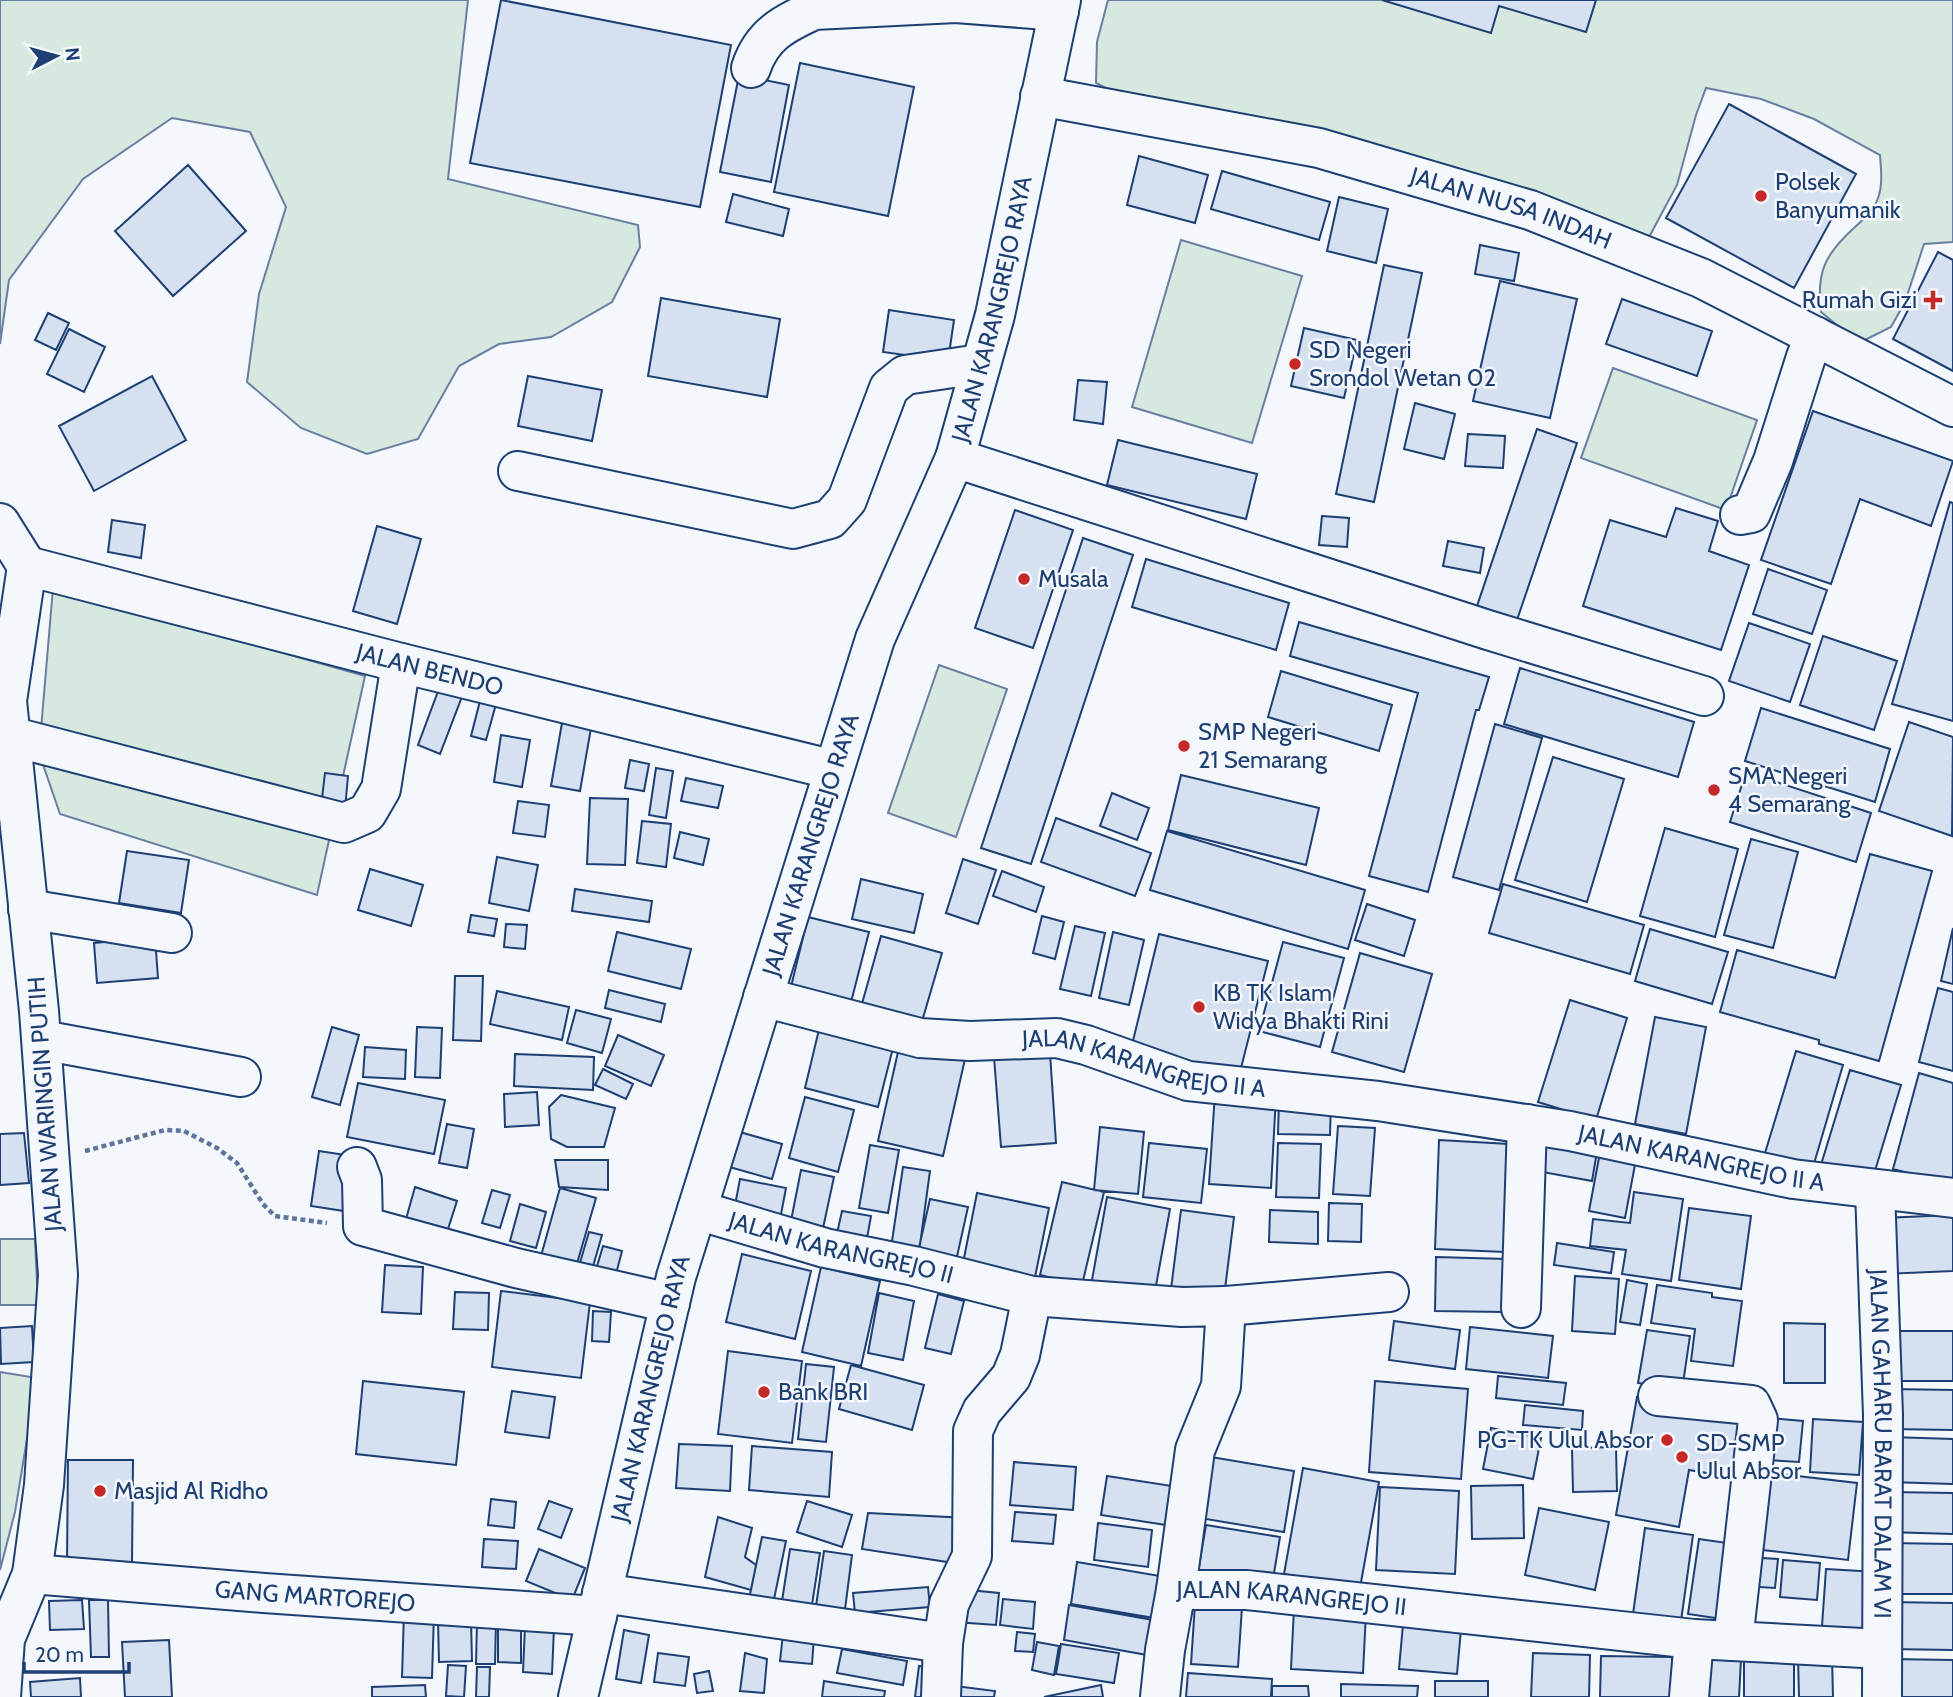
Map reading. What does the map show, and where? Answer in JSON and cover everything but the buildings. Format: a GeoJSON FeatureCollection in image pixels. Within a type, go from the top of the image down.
{"type":"FeatureCollection","features":[{"type":"Feature","properties":{"kind":"street"},"geometry":{"type":"LineString","coordinates":[[751,68],[764,40],[793,19],[814,10],[956,3],[1060,5]]}},
{"type":"Feature","properties":{"kind":"street","name":"JALAN KARANGREJO RAYA"},"geometry":{"type":"LineString","coordinates":[[578,1697],[670,1303],[697,1210],[875,639],[955,458],[995,315],[1060,5]]}},
{"type":"Feature","properties":{"kind":"street","name":"JALAN NUSA INDAH"},"geometry":{"type":"LineString","coordinates":[[1040,96],[1319,148],[1530,211],[1701,278],[1953,407]]}},
{"type":"Feature","properties":{"kind":"street"},"geometry":{"type":"LineString","coordinates":[[1740,515],[1751,513],[1756,503],[1773,461],[1806,356],[1815,337]]}},
{"type":"Feature","properties":{"kind":"street"},"geometry":{"type":"LineString","coordinates":[[518,471],[793,528],[830,519],[847,500],[889,388],[905,375],[980,365]]}},
{"type":"Feature","properties":{"kind":"street"},"geometry":{"type":"LineString","coordinates":[[955,458],[1488,630],[1704,696]]}},
{"type":"Feature","properties":{"kind":"street"},"geometry":{"type":"LineString","coordinates":[[0,523],[27,566]]}},
{"type":"Feature","properties":{"kind":"street","name":"JALAN BENDO"},"geometry":{"type":"LineString","coordinates":[[27,566],[401,663],[834,770]]}},
{"type":"Feature","properties":{"kind":"street","name":"JALAN WARINGIN PUTIH"},"geometry":{"type":"LineString","coordinates":[[1,1697],[3,1638],[32,1574],[44,1485],[58,1275],[42,1040],[29,909],[11,853],[10,736],[6,701],[27,566]]}},
{"type":"Feature","properties":{"kind":"street"},"geometry":{"type":"LineString","coordinates":[[10,736],[344,823],[367,813],[381,789],[401,663]]}},
{"type":"Feature","properties":{"kind":"street"},"geometry":{"type":"LineString","coordinates":[[29,909],[172,933]]}},
{"type":"Feature","properties":{"kind":"street","name":"JALAN KARANGREJO II A"},"geometry":{"type":"LineString","coordinates":[[764,998],[920,1038],[970,1041],[1057,1038],[1086,1045],[1188,1081],[1342,1096],[1527,1124],[1793,1179],[1953,1198]]}},
{"type":"Feature","properties":{"kind":"street"},"geometry":{"type":"LineString","coordinates":[[42,1040],[241,1077]]}},
{"type":"Feature","properties":{"kind":"street"},"geometry":{"type":"LineString","coordinates":[[1521,1308],[1527,1124]]}},
{"type":"Feature","properties":{"kind":"street"},"geometry":{"type":"LineString","coordinates":[[358,1167],[363,1189],[363,1226],[516,1268],[670,1303]]}},
{"type":"Feature","properties":{"kind":"street","name":"JALAN GAHARU BARAT DALAM VI"},"geometry":{"type":"LineString","coordinates":[[1875,1190],[1883,1415],[1882,1697]]}},
{"type":"Feature","properties":{"kind":"street","name":"JALAN KARANGREJO II"},"geometry":{"type":"LineString","coordinates":[[697,1210],[825,1248],[914,1266],[1032,1296],[1182,1307],[1226,1306],[1221,1386],[1195,1450],[1177,1590],[1247,1590],[1694,1639],[1882,1649]]}},
{"type":"Feature","properties":{"kind":"street"},"geometry":{"type":"LineString","coordinates":[[1226,1306],[1389,1292]]}},
{"type":"Feature","properties":{"kind":"street"},"geometry":{"type":"LineString","coordinates":[[942,1697],[943,1643],[950,1597],[972,1556],[973,1431],[982,1411],[1011,1377],[1020,1355],[1032,1296]]}},
{"type":"Feature","properties":{"kind":"street"},"geometry":{"type":"LineString","coordinates":[[1658,1396],[1751,1405],[1758,1420],[1733,1642]]}},
{"type":"Feature","properties":{"kind":"street","name":"GANG MARTOREJO"},"geometry":{"type":"LineString","coordinates":[[32,1574],[277,1594],[599,1605],[943,1643]]}},
{"type":"Feature","properties":{"kind":"street"},"geometry":{"type":"LineString","coordinates":[[1160,1697],[1165,1650],[1177,1590]]}},
{"type":"Feature","properties":{"kind":"street"},"geometry":{"type":"LineString","coordinates":[[1689,1697],[1694,1639]]}},
{"type":"Feature","properties":{"kind":"path"},"geometry":{"type":"LineString","coordinates":[[50,1162],[130,1138],[177,1130],[217,1148],[237,1163],[263,1204],[275,1216],[363,1226]]}},
{"type":"Feature","properties":{"kind":"shaded area"},"geometry":{"type":"Polygon","coordinates":[[[0,0],[468,0],[448,179],[638,225],[640,247],[612,302],[551,337],[499,344],[459,366],[418,439],[367,454],[301,428],[247,382],[259,294],[286,207],[250,132],[172,118],[83,179],[9,280],[0,344],[0,0]]]}},
{"type":"Feature","properties":{"kind":"shaded area"},"geometry":{"type":"Polygon","coordinates":[[[1108,0],[1953,0],[1953,242],[1924,244],[1905,302],[1891,327],[1859,343],[1821,312],[1820,286],[1825,265],[1836,246],[1868,214],[1876,202],[1881,182],[1880,155],[1814,119],[1761,99],[1706,88],[1677,185],[1648,239],[1127,99],[1096,83],[1097,42],[1108,0]]]}},
{"type":"Feature","properties":{"kind":"shaded area"},"geometry":{"type":"Polygon","coordinates":[[[1181,240],[1302,276],[1252,443],[1132,407],[1181,240]]]}},
{"type":"Feature","properties":{"kind":"shaded area"},"geometry":{"type":"Polygon","coordinates":[[[1613,368],[1757,420],[1726,510],[1581,458],[1613,368]]]}},
{"type":"Feature","properties":{"kind":"shaded area"},"geometry":{"type":"Polygon","coordinates":[[[53,588],[365,676],[317,895],[60,814],[39,753],[53,588]]]}},
{"type":"Feature","properties":{"kind":"shaded area"},"geometry":{"type":"Polygon","coordinates":[[[939,665],[1007,689],[956,837],[888,813],[939,665]]]}},
{"type":"Feature","properties":{"kind":"shaded area"},"geometry":{"type":"Polygon","coordinates":[[[0,1239],[35,1239],[38,1305],[0,1305],[0,1239]]]}},
{"type":"Feature","properties":{"kind":"shaded area"},"geometry":{"type":"Polygon","coordinates":[[[0,1372],[37,1378],[15,1512],[0,1570],[0,1372]]]}},
{"type":"Feature","properties":{"kind":"place","name":"Polsek Banyumanik"},"geometry":{"type":"Point","coordinates":[1761,196]}},
{"type":"Feature","properties":{"kind":"place","name":"Rumah Gizi"},"geometry":{"type":"Point","coordinates":[1933,300]}},
{"type":"Feature","properties":{"kind":"place","name":"SD Negeri Srondol Wetan 02"},"geometry":{"type":"Point","coordinates":[1295,364]}},
{"type":"Feature","properties":{"kind":"place","name":"Musala"},"geometry":{"type":"Point","coordinates":[1024,579]}},
{"type":"Feature","properties":{"kind":"place","name":"SMP Negeri 21 Semarang"},"geometry":{"type":"Point","coordinates":[1184,746]}},
{"type":"Feature","properties":{"kind":"place","name":"SMA Negeri 4 Semarang"},"geometry":{"type":"Point","coordinates":[1714,790]}},
{"type":"Feature","properties":{"kind":"place","name":"KB TK Islam Widya Bhakti Rini"},"geometry":{"type":"Point","coordinates":[1199,1007]}},
{"type":"Feature","properties":{"kind":"place","name":"Bank BRI"},"geometry":{"type":"Point","coordinates":[764,1392]}},
{"type":"Feature","properties":{"kind":"place","name":"PG-TK Ulul Absor"},"geometry":{"type":"Point","coordinates":[1667,1440]}},
{"type":"Feature","properties":{"kind":"place","name":"SD-SMP Ulul Absor"},"geometry":{"type":"Point","coordinates":[1682,1457]}},
{"type":"Feature","properties":{"kind":"place","name":"Masjid Al Ridho"},"geometry":{"type":"Point","coordinates":[100,1491]}}]}
